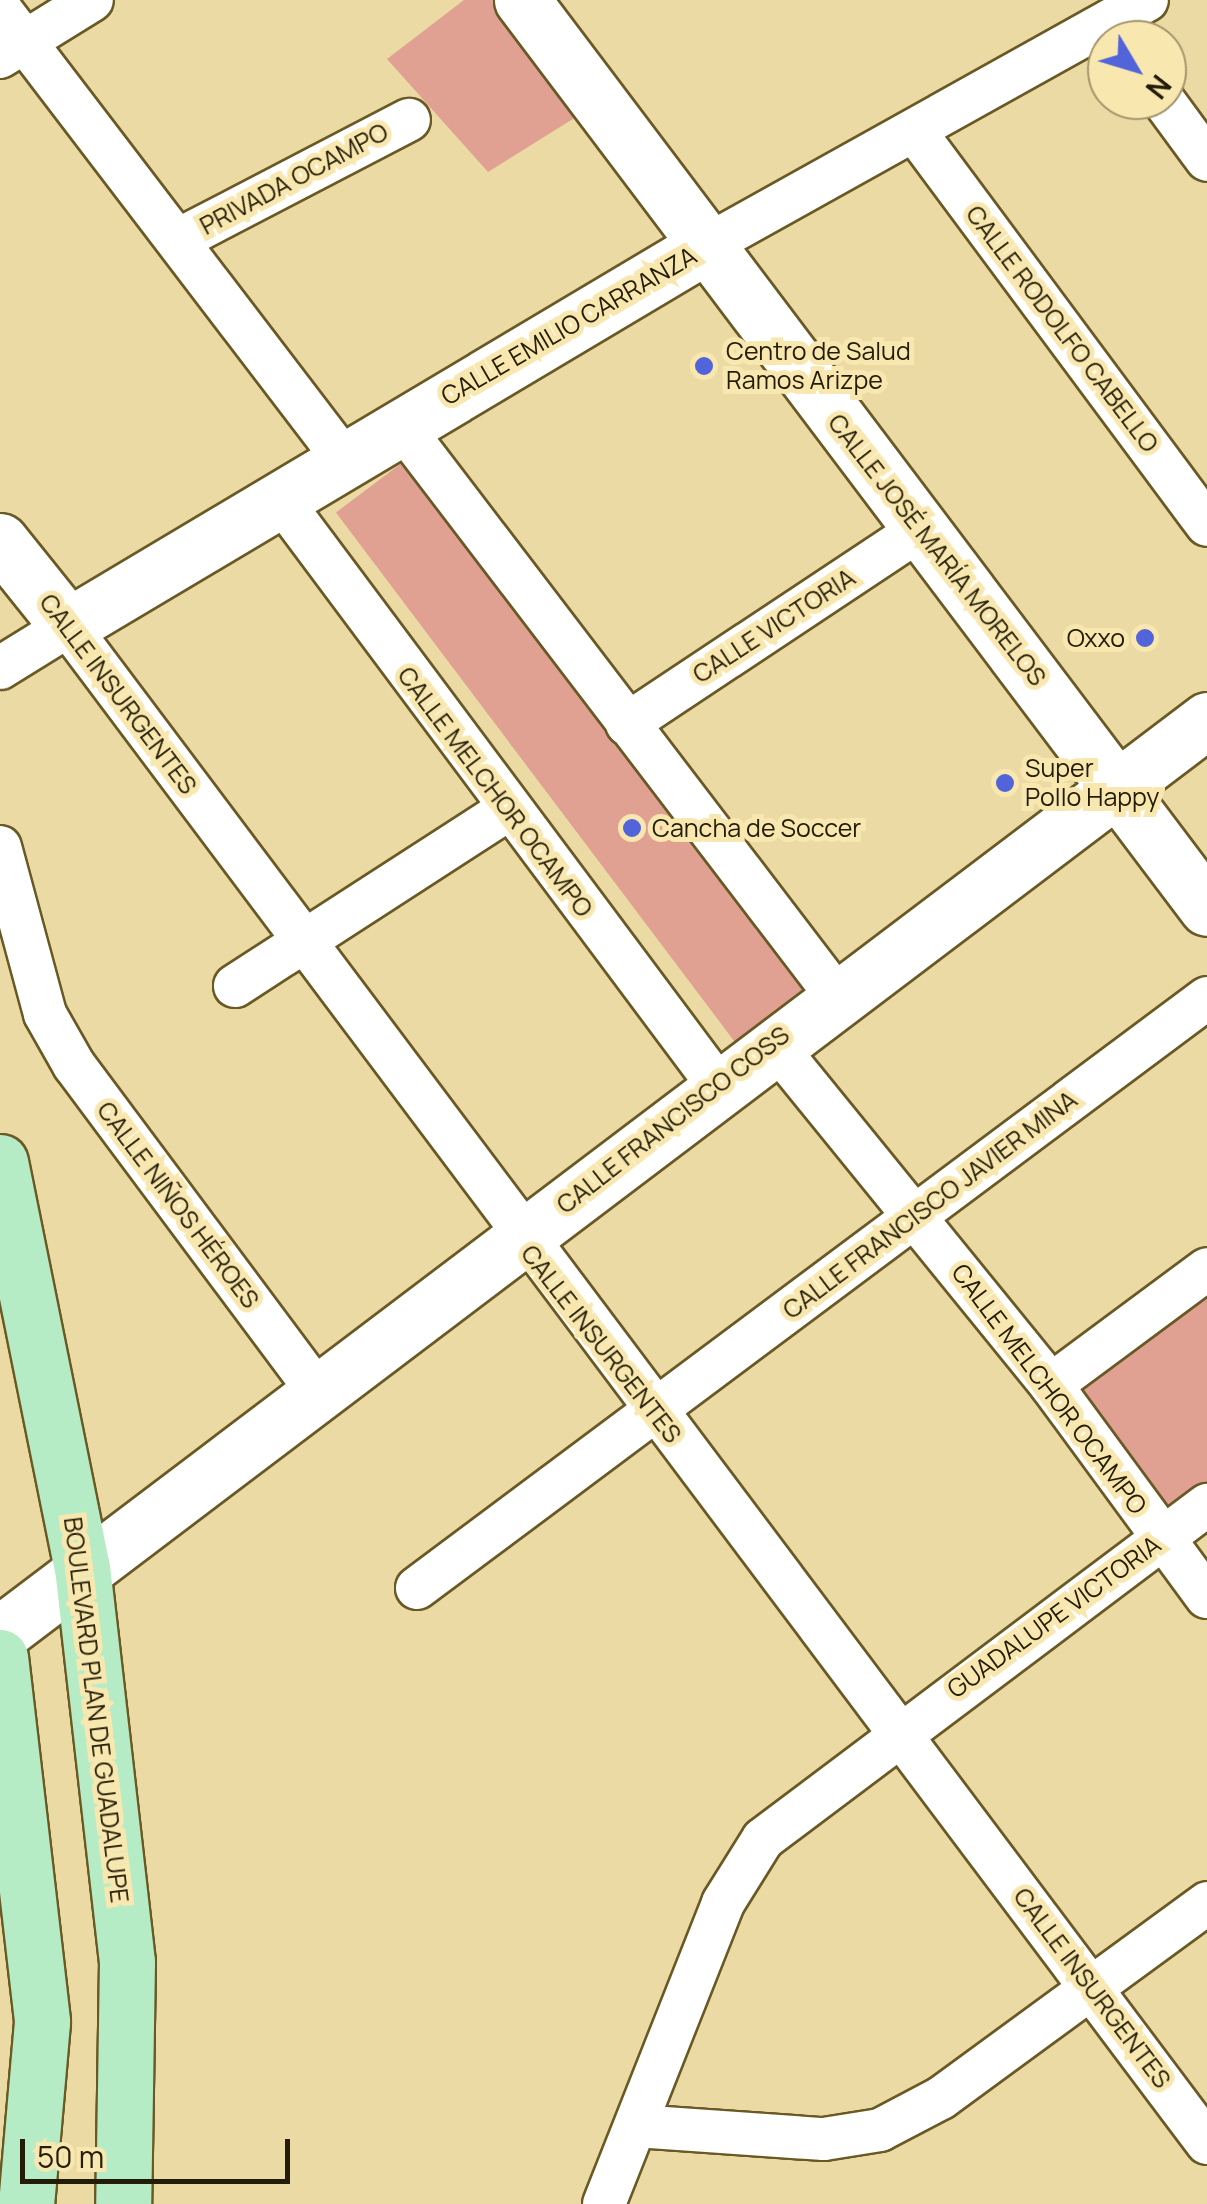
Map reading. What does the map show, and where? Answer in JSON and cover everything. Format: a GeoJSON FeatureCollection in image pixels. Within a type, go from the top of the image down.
{"type":"FeatureCollection","features":[{"type":"Feature","properties":{"kind":"main road","name":"BOULEVARD PLAN DE GUADALUPE"},"geometry":{"type":"LineString","coordinates":[[0,1162],[82,1568],[128,1962],[123,2204]]}},
{"type":"Feature","properties":{"kind":"main road"},"geometry":{"type":"LineString","coordinates":[[0,1657],[42,2022],[26,2204]]}},
{"type":"Feature","properties":{"kind":"street"},"geometry":{"type":"LineString","coordinates":[[92,0],[8,36],[180,239],[342,457]]}},
{"type":"Feature","properties":{"kind":"street","name":"CALLE JOSÉ MARÍA MORELOS"},"geometry":{"type":"LineString","coordinates":[[522,0],[704,247],[1118,786],[1207,908]]}},
{"type":"Feature","properties":{"kind":"street","name":"CALLE EMILIO CARRANZA"},"geometry":{"type":"LineString","coordinates":[[1106,20],[1147,0]]}},
{"type":"Feature","properties":{"kind":"street","name":"CALLE EMILIO CARRANZA"},"geometry":{"type":"LineString","coordinates":[[0,668],[342,457],[704,247],[916,134],[1087,31]]}},
{"type":"Feature","properties":{"kind":"street","name":"PRIVADA OCAMPO"},"geometry":{"type":"LineString","coordinates":[[180,239],[409,120]]}},
{"type":"Feature","properties":{"kind":"street"},"geometry":{"type":"LineString","coordinates":[[1177,120],[1207,160]]}},
{"type":"Feature","properties":{"kind":"street","name":"CALLE RODOLFO CABELLO"},"geometry":{"type":"LineString","coordinates":[[916,134],[1207,525]]}},
{"type":"Feature","properties":{"kind":"street"},"geometry":{"type":"LineString","coordinates":[[400,424],[836,994]]}},
{"type":"Feature","properties":{"kind":"street","name":"CALLE MELCHOR OCAMPO"},"geometry":{"type":"LineString","coordinates":[[278,496],[506,811],[718,1084]]}},
{"type":"Feature","properties":{"kind":"street","name":"CALLE VICTORIA"},"geometry":{"type":"LineString","coordinates":[[627,724],[921,529]]}},
{"type":"Feature","properties":{"kind":"street","name":"CALLE INSURGENTES"},"geometry":{"type":"LineString","coordinates":[[0,541],[304,941],[520,1239],[899,1729],[1207,2143]]}},
{"type":"Feature","properties":{"kind":"street","name":"CALLE FRANCISCO COSS"},"geometry":{"type":"LineString","coordinates":[[0,1634],[836,994],[1207,720]]}},
{"type":"Feature","properties":{"kind":"street"},"geometry":{"type":"LineString","coordinates":[[236,986],[506,811]]}},
{"type":"Feature","properties":{"kind":"street","name":"CALLE NIÑOS HÉROES"},"geometry":{"type":"LineString","coordinates":[[0,847],[45,1014],[318,1391]]}},
{"type":"Feature","properties":{"kind":"street","name":"CALLE FRANCISCO JAVIER MINA"},"geometry":{"type":"LineString","coordinates":[[417,1588],[1207,998]]}},
{"type":"Feature","properties":{"kind":"street","name":"CALLE MELCHOR OCAMPO"},"geometry":{"type":"LineString","coordinates":[[774,1044],[1050,1385],[1207,1596]]}},
{"type":"Feature","properties":{"kind":"street"},"geometry":{"type":"LineString","coordinates":[[1050,1385],[1207,1269]]}},
{"type":"Feature","properties":{"kind":"street","name":"GUADALUPE VICTORIA"},"geometry":{"type":"LineString","coordinates":[[604,2204],[723,1903],[763,1840],[899,1729],[1207,1504]]}},
{"type":"Feature","properties":{"kind":"street"},"geometry":{"type":"LineString","coordinates":[[636,2126],[824,2139],[880,2130],[941,2098],[1207,1903]]}},
{"type":"Feature","properties":{"kind":"shaded area"},"geometry":{"type":"Polygon","coordinates":[[[464,0],[523,0],[600,102],[488,172],[387,59],[464,0]]]}},
{"type":"Feature","properties":{"kind":"shaded area"},"geometry":{"type":"Polygon","coordinates":[[[411,456],[817,995],[742,1052],[336,513],[411,456]]]}},
{"type":"Feature","properties":{"kind":"shaded area"},"geometry":{"type":"Polygon","coordinates":[[[1207,1276],[1207,1494],[1162,1529],[1058,1385],[1207,1276]]]}},
{"type":"Feature","properties":{"kind":"place","name":"Centro de Salud Ramos Arizpe"},"geometry":{"type":"Point","coordinates":[704,366]}},
{"type":"Feature","properties":{"kind":"place","name":"Oxxo"},"geometry":{"type":"Point","coordinates":[1145,638]}},
{"type":"Feature","properties":{"kind":"place","name":"Super Pollo Happy"},"geometry":{"type":"Point","coordinates":[1005,783]}},
{"type":"Feature","properties":{"kind":"place","name":"Cancha de Soccer"},"geometry":{"type":"Point","coordinates":[632,828]}}]}
